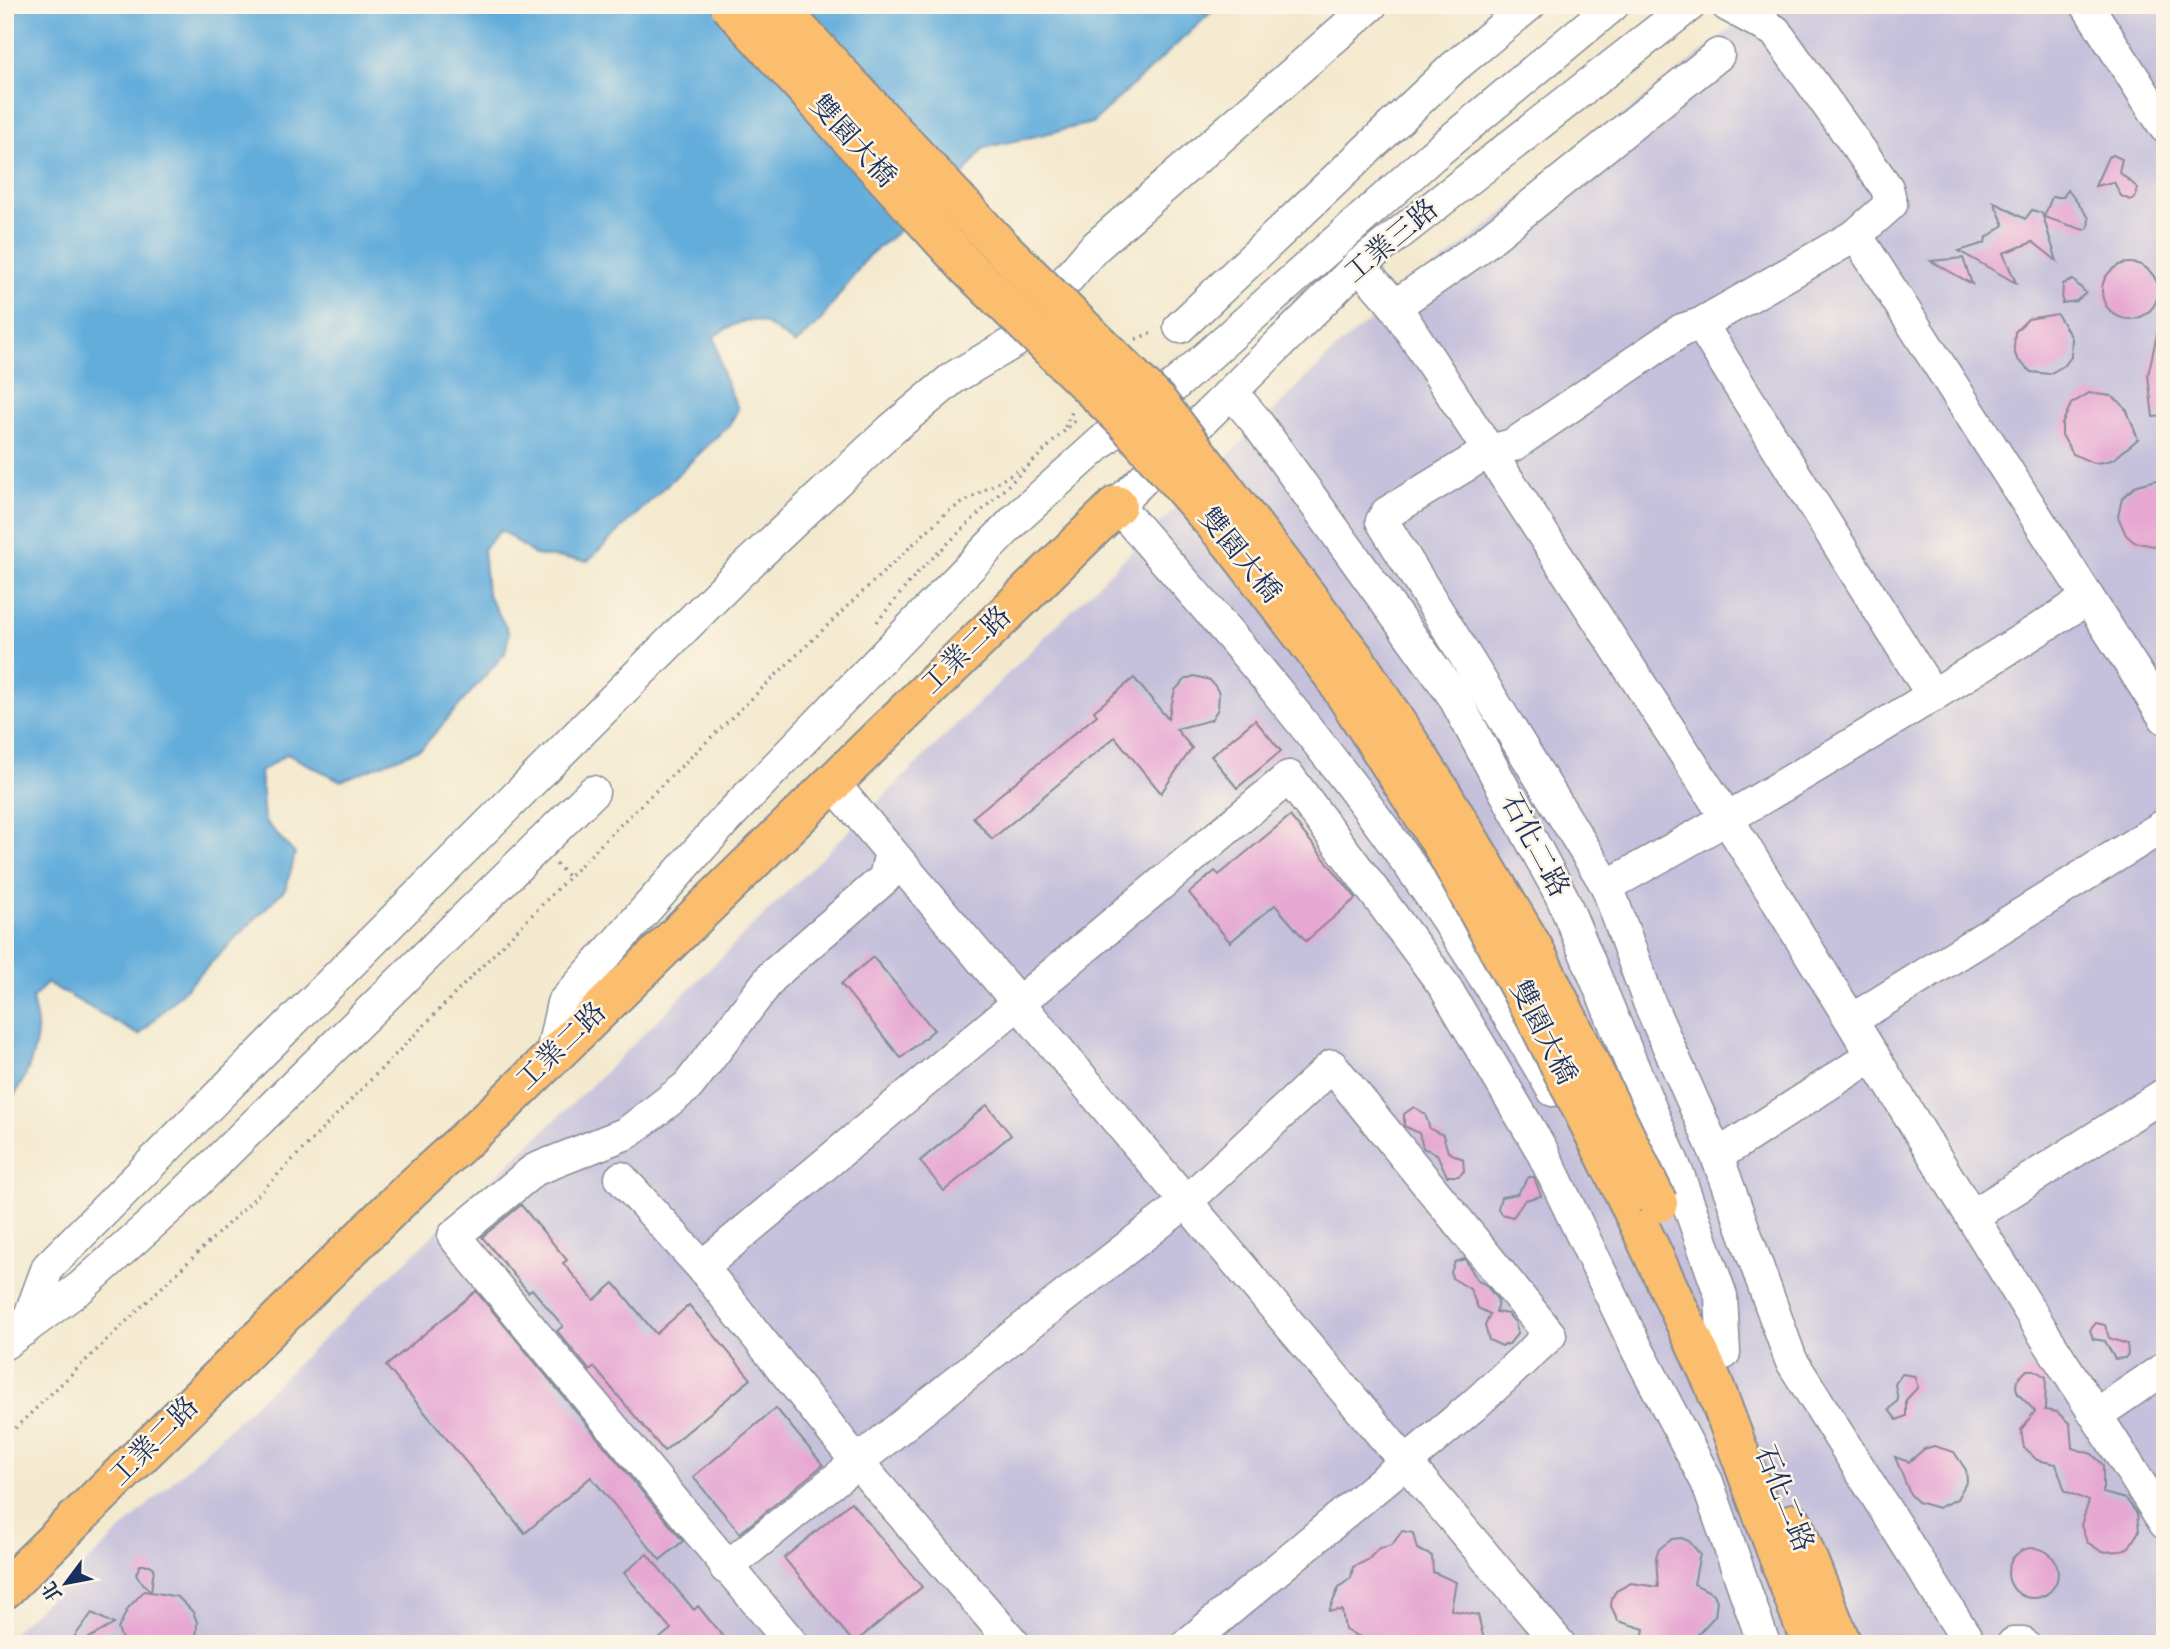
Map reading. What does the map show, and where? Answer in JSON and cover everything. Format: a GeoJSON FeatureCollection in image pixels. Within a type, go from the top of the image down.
{"type":"FeatureCollection","features":[{"type":"Feature","properties":{"kind":"main road","name":"雙園大橋"},"geometry":{"type":"LineString","coordinates":[[729,5],[968,268],[1125,421],[1232,544],[1332,674],[1442,845],[1538,1022],[1642,1200]]}},
{"type":"Feature","properties":{"kind":"main road","name":"雙園大橋"},"geometry":{"type":"LineString","coordinates":[[776,5],[998,244],[1157,401],[1356,660],[1441,792],[1534,949],[1601,1079],[1642,1200]]}},
{"type":"Feature","properties":{"kind":"main road","name":"工業二路"},"geometry":{"type":"LineString","coordinates":[[5,1589],[410,1190],[551,1058],[1117,505]]}},
{"type":"Feature","properties":{"kind":"main road","name":"石化二路"},"geometry":{"type":"LineString","coordinates":[[1642,1200],[1842,1644]]}},
{"type":"Feature","properties":{"kind":"main road","name":"石化二路"},"geometry":{"type":"LineString","coordinates":[[1718,1368],[1811,1644]]}},
{"type":"Feature","properties":{"kind":"street"},"geometry":{"type":"LineString","coordinates":[[15,1336],[48,1267],[739,573],[902,421],[953,378],[1014,342],[1093,249],[1371,5]]}},
{"type":"Feature","properties":{"kind":"street"},"geometry":{"type":"LineString","coordinates":[[1180,327],[1454,67],[1529,5]]}},
{"type":"Feature","properties":{"kind":"street"},"geometry":{"type":"LineString","coordinates":[[1157,401],[1432,156],[1613,5]]}},
{"type":"Feature","properties":{"kind":"street","name":"工業三路"},"geometry":{"type":"LineString","coordinates":[[1117,505],[1359,265],[1690,5]]}},
{"type":"Feature","properties":{"kind":"street"},"geometry":{"type":"LineString","coordinates":[[1727,5],[1774,31],[1886,188],[1891,204],[1856,235],[1701,324],[1682,330],[1513,445],[1489,451],[1387,513],[1382,521],[1607,886],[1649,1002],[1717,1156],[1791,1360],[1970,1644]]}},
{"type":"Feature","properties":{"kind":"street"},"geometry":{"type":"LineString","coordinates":[[2087,5],[2165,127]]}},
{"type":"Feature","properties":{"kind":"street"},"geometry":{"type":"LineString","coordinates":[[1395,306],[1476,250],[1718,55]]}},
{"type":"Feature","properties":{"kind":"street"},"geometry":{"type":"LineString","coordinates":[[1856,235],[2165,718]]}},
{"type":"Feature","properties":{"kind":"street"},"geometry":{"type":"LineString","coordinates":[[1359,265],[1395,306],[1728,820],[2165,1523]]}},
{"type":"Feature","properties":{"kind":"street"},"geometry":{"type":"LineString","coordinates":[[1701,324],[1933,696]]}},
{"type":"Feature","properties":{"kind":"street","name":"石化二路"},"geometry":{"type":"LineString","coordinates":[[1232,393],[1255,420],[1453,695],[1562,897],[1680,1180],[1721,1296],[1718,1368]]}},
{"type":"Feature","properties":{"kind":"street"},"geometry":{"type":"LineString","coordinates":[[551,1058],[563,1003],[727,818],[1017,518],[1125,421]]}},
{"type":"Feature","properties":{"kind":"street","name":"石化二路"},"geometry":{"type":"LineString","coordinates":[[1117,505],[1280,694],[1420,879],[1506,1008],[1575,1127],[1659,1309],[1718,1368]]}},
{"type":"Feature","properties":{"kind":"street"},"geometry":{"type":"LineString","coordinates":[[1607,886],[1728,820],[1933,696],[2087,598]]}},
{"type":"Feature","properties":{"kind":"street"},"geometry":{"type":"LineString","coordinates":[[702,1266],[1289,777],[1445,987],[1541,1149],[1637,1349],[1707,1482],[1763,1644]]}},
{"type":"Feature","properties":{"kind":"street"},"geometry":{"type":"LineString","coordinates":[[832,782],[1408,1461],[1559,1644]]}},
{"type":"Feature","properties":{"kind":"street"},"geometry":{"type":"LineString","coordinates":[[15,1336],[81,1287],[179,1199],[593,792]]}},
{"type":"Feature","properties":{"kind":"street"},"geometry":{"type":"LineString","coordinates":[[1852,1020],[2165,825]]}},
{"type":"Feature","properties":{"kind":"street"},"geometry":{"type":"LineString","coordinates":[[792,1644],[726,1568],[454,1236],[534,1170],[627,1133],[688,1086],[773,975],[885,878],[891,852]]}},
{"type":"Feature","properties":{"kind":"street"},"geometry":{"type":"LineString","coordinates":[[1717,1156],[1873,1055]]}},
{"type":"Feature","properties":{"kind":"street"},"geometry":{"type":"LineString","coordinates":[[726,1568],[1011,1338],[1186,1202],[1332,1066],[1550,1335],[1408,1461],[1188,1644]]}},
{"type":"Feature","properties":{"kind":"street"},"geometry":{"type":"LineString","coordinates":[[1972,1216],[2165,1094]]}},
{"type":"Feature","properties":{"kind":"street"},"geometry":{"type":"LineString","coordinates":[[621,1178],[702,1266],[858,1463],[1014,1644]]}},
{"type":"Feature","properties":{"kind":"street"},"geometry":{"type":"LineString","coordinates":[[2096,1415],[2165,1368]]}},
{"type":"Feature","properties":{"kind":"street"},"geometry":{"type":"LineString","coordinates":[[2013,1644],[2023,1644]]}},
{"type":"Feature","properties":{"kind":"path"},"geometry":{"type":"LineString","coordinates":[[5,1438],[262,1191],[617,828],[863,590],[947,512],[1022,468]]}},
{"type":"Feature","properties":{"kind":"shaded area"},"geometry":{"type":"Polygon","coordinates":[[[1760,5],[2165,5],[2165,1644],[5,1644],[5,1640],[592,1085],[1341,344],[1760,5]]]}},
{"type":"Feature","properties":{"kind":"water"},"geometry":{"type":"Polygon","coordinates":[[[5,5],[1219,5],[1092,123],[984,148],[957,183],[868,256],[818,324],[795,344],[773,328],[756,321],[739,323],[714,336],[723,375],[738,409],[730,424],[588,561],[535,555],[501,530],[483,549],[487,593],[509,633],[505,653],[422,748],[341,781],[287,754],[260,772],[264,820],[295,854],[286,888],[139,1035],[47,983],[32,999],[37,1029],[30,1062],[17,1091],[5,1105],[5,5]]]}},
{"type":"Feature","properties":{"kind":"building"},"geometry":{"type":"Polygon","coordinates":[[[2113,155],[2122,159],[2119,172],[2138,188],[2135,198],[2130,200],[2121,196],[2114,182],[2095,186],[2108,157],[2113,155]]]}},
{"type":"Feature","properties":{"kind":"building"},"geometry":{"type":"Polygon","coordinates":[[[2068,190],[2089,218],[2088,228],[2084,230],[2044,217],[2052,197],[2063,197],[2068,190]]]}},
{"type":"Feature","properties":{"kind":"building"},"geometry":{"type":"Polygon","coordinates":[[[1994,202],[2025,219],[2032,210],[2042,213],[2057,261],[2033,242],[2003,253],[2016,283],[1959,251],[1985,243],[1986,238],[2004,225],[1994,202]]]}},
{"type":"Feature","properties":{"kind":"building"},"geometry":{"type":"Polygon","coordinates":[[[1963,258],[1972,284],[1931,261],[1963,258]]]}},
{"type":"Feature","properties":{"kind":"building"},"geometry":{"type":"Polygon","coordinates":[[[2125,263],[2135,263],[2150,271],[2156,280],[2156,302],[2150,311],[2135,319],[2125,319],[2107,307],[2102,296],[2102,286],[2114,268],[2125,263]]]}},
{"type":"Feature","properties":{"kind":"building"},"geometry":{"type":"Polygon","coordinates":[[[2073,280],[2086,293],[2076,301],[2062,303],[2063,284],[2073,280]]]}},
{"type":"Feature","properties":{"kind":"building"},"geometry":{"type":"Polygon","coordinates":[[[2057,314],[2072,338],[2071,357],[2065,365],[2049,374],[2031,372],[2017,359],[2014,350],[2015,332],[2028,319],[2057,314]]]}},
{"type":"Feature","properties":{"kind":"building"},"geometry":{"type":"Polygon","coordinates":[[[2157,334],[2165,335],[2165,416],[2153,417],[2148,375],[2157,334]]]}},
{"type":"Feature","properties":{"kind":"building"},"geometry":{"type":"Polygon","coordinates":[[[2089,393],[2111,396],[2120,402],[2127,411],[2138,439],[2114,459],[2104,462],[2093,463],[2073,454],[2062,435],[2062,424],[2071,404],[2089,393]]]}},
{"type":"Feature","properties":{"kind":"building"},"geometry":{"type":"Polygon","coordinates":[[[2165,478],[2165,543],[2153,546],[2134,542],[2126,535],[2118,517],[2122,498],[2137,485],[2165,478]]]}},
{"type":"Feature","properties":{"kind":"building"},"geometry":{"type":"Polygon","coordinates":[[[1194,676],[1210,680],[1215,686],[1219,693],[1218,709],[1211,720],[1176,729],[1192,748],[1161,793],[1115,737],[992,839],[973,817],[1097,715],[1094,711],[1134,678],[1168,719],[1175,690],[1186,679],[1194,676]]]}},
{"type":"Feature","properties":{"kind":"building"},"geometry":{"type":"Polygon","coordinates":[[[1255,720],[1281,751],[1237,788],[1211,756],[1255,720]]]}},
{"type":"Feature","properties":{"kind":"building"},"geometry":{"type":"Polygon","coordinates":[[[1290,816],[1356,898],[1306,941],[1275,905],[1230,942],[1189,893],[1215,871],[1219,875],[1290,816]]]}},
{"type":"Feature","properties":{"kind":"building"},"geometry":{"type":"Polygon","coordinates":[[[873,957],[934,1030],[901,1058],[841,984],[873,957]]]}},
{"type":"Feature","properties":{"kind":"building"},"geometry":{"type":"Polygon","coordinates":[[[987,1105],[1011,1135],[944,1191],[920,1161],[987,1105]]]}},
{"type":"Feature","properties":{"kind":"building"},"geometry":{"type":"Polygon","coordinates":[[[1414,1107],[1425,1114],[1430,1129],[1443,1135],[1448,1152],[1463,1159],[1464,1171],[1459,1176],[1447,1176],[1437,1154],[1423,1148],[1419,1133],[1404,1126],[1404,1114],[1414,1107]]]}},
{"type":"Feature","properties":{"kind":"building"},"geometry":{"type":"Polygon","coordinates":[[[1529,1177],[1534,1177],[1541,1196],[1525,1200],[1513,1217],[1501,1214],[1498,1209],[1501,1197],[1517,1194],[1529,1177]]]}},
{"type":"Feature","properties":{"kind":"building"},"geometry":{"type":"Polygon","coordinates":[[[521,1205],[567,1260],[563,1263],[594,1300],[614,1283],[656,1334],[689,1305],[751,1379],[664,1451],[594,1367],[590,1371],[557,1331],[563,1326],[532,1289],[528,1292],[482,1237],[521,1205]]]}},
{"type":"Feature","properties":{"kind":"building"},"geometry":{"type":"Polygon","coordinates":[[[1465,1259],[1478,1281],[1485,1284],[1498,1300],[1496,1312],[1508,1314],[1515,1322],[1518,1333],[1509,1344],[1502,1346],[1489,1340],[1485,1326],[1490,1314],[1478,1308],[1470,1289],[1452,1278],[1455,1262],[1465,1259]]]}},
{"type":"Feature","properties":{"kind":"building"},"geometry":{"type":"Polygon","coordinates":[[[476,1291],[683,1541],[660,1560],[591,1477],[525,1533],[386,1366],[476,1291]]]}},
{"type":"Feature","properties":{"kind":"building"},"geometry":{"type":"Polygon","coordinates":[[[2096,1323],[2105,1325],[2109,1338],[2127,1344],[2128,1354],[2125,1358],[2115,1359],[2105,1341],[2093,1339],[2090,1330],[2096,1323]]]}},
{"type":"Feature","properties":{"kind":"building"},"geometry":{"type":"Polygon","coordinates":[[[2027,1370],[2034,1370],[2046,1377],[2045,1410],[2057,1412],[2070,1424],[2072,1448],[2092,1454],[2103,1465],[2103,1493],[2126,1499],[2137,1514],[2139,1531],[2129,1547],[2121,1551],[2102,1552],[2087,1542],[2081,1525],[2089,1501],[2065,1491],[2056,1464],[2037,1460],[2024,1448],[2021,1430],[2035,1411],[2018,1394],[2016,1387],[2017,1380],[2027,1370]]]}},
{"type":"Feature","properties":{"kind":"building"},"geometry":{"type":"Polygon","coordinates":[[[1902,1374],[1914,1376],[1918,1387],[1906,1400],[1906,1416],[1897,1420],[1889,1410],[1898,1400],[1895,1384],[1902,1374]]]}},
{"type":"Feature","properties":{"kind":"building"},"geometry":{"type":"Polygon","coordinates":[[[776,1408],[823,1465],[740,1533],[693,1477],[776,1408]]]}},
{"type":"Feature","properties":{"kind":"building"},"geometry":{"type":"Polygon","coordinates":[[[1934,1446],[1954,1452],[1966,1470],[1967,1481],[1957,1499],[1938,1508],[1918,1502],[1910,1494],[1895,1457],[1909,1462],[1924,1449],[1934,1446]]]}},
{"type":"Feature","properties":{"kind":"building"},"geometry":{"type":"Polygon","coordinates":[[[851,1502],[922,1587],[854,1643],[784,1558],[851,1502]]]}},
{"type":"Feature","properties":{"kind":"building"},"geometry":{"type":"Polygon","coordinates":[[[1402,1531],[1413,1533],[1417,1549],[1432,1556],[1433,1572],[1456,1582],[1451,1610],[1478,1615],[1485,1644],[1365,1644],[1367,1640],[1345,1630],[1342,1610],[1329,1611],[1339,1587],[1351,1578],[1353,1567],[1368,1560],[1378,1549],[1392,1545],[1402,1531]]]}},
{"type":"Feature","properties":{"kind":"building"},"geometry":{"type":"Polygon","coordinates":[[[1672,1539],[1689,1541],[1700,1554],[1694,1584],[1714,1594],[1717,1601],[1715,1616],[1689,1644],[1641,1644],[1644,1629],[1618,1621],[1611,1606],[1612,1598],[1616,1591],[1631,1583],[1658,1587],[1656,1557],[1659,1549],[1672,1539]]]}},
{"type":"Feature","properties":{"kind":"building"},"geometry":{"type":"Polygon","coordinates":[[[2033,1548],[2051,1555],[2058,1573],[2051,1591],[2033,1598],[2015,1591],[2008,1573],[2015,1555],[2033,1548]]]}},
{"type":"Feature","properties":{"kind":"building"},"geometry":{"type":"Polygon","coordinates":[[[647,1554],[694,1610],[698,1606],[729,1644],[653,1644],[671,1629],[624,1573],[647,1554]]]}},
{"type":"Feature","properties":{"kind":"building"},"geometry":{"type":"Polygon","coordinates":[[[140,1565],[154,1568],[151,1592],[136,1574],[140,1565]]]}},
{"type":"Feature","properties":{"kind":"building"},"geometry":{"type":"Polygon","coordinates":[[[144,1591],[178,1597],[193,1612],[197,1622],[196,1644],[124,1644],[118,1629],[128,1608],[144,1591]]]}},
{"type":"Feature","properties":{"kind":"building"},"geometry":{"type":"Polygon","coordinates":[[[92,1613],[114,1624],[78,1644],[69,1644],[92,1613]]]}}]}
